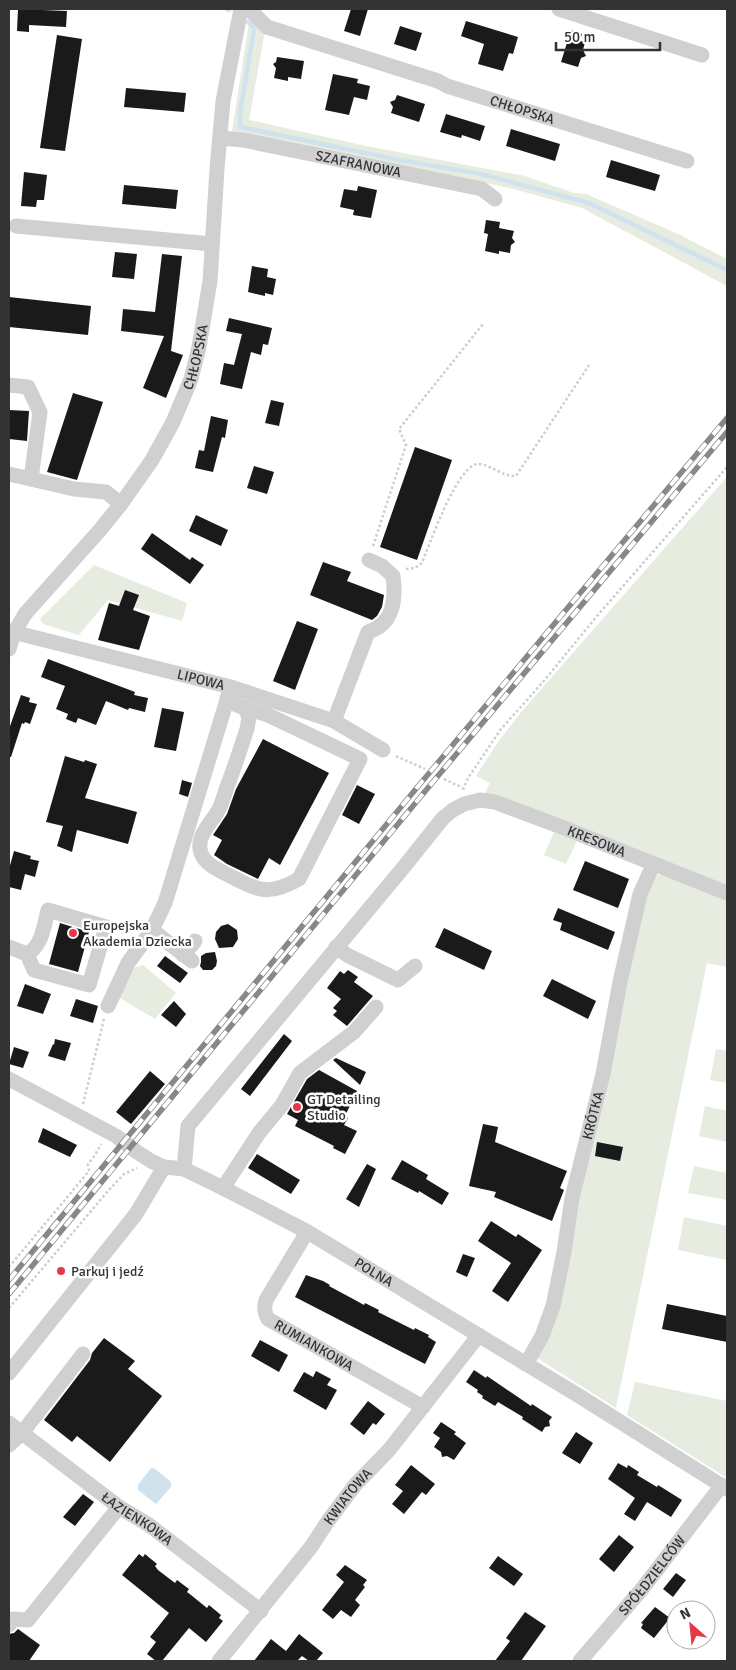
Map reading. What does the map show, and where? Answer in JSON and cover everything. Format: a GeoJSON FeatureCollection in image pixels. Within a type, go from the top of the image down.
{"type":"FeatureCollection","features":[{"type":"Feature","properties":{"kind":"street","name":"CHŁOPSKA"},"geometry":{"type":"LineString","coordinates":[[9,649],[12,632],[25,614],[121,504],[152,460],[165,438],[191,379],[200,348],[210,282],[223,101],[240,9]]}},
{"type":"Feature","properties":{"kind":"street","name":"CHŁOPSKA"},"geometry":{"type":"LineString","coordinates":[[249,9],[267,26],[438,81],[447,86],[687,162]]}},
{"type":"Feature","properties":{"kind":"street"},"geometry":{"type":"LineString","coordinates":[[559,9],[702,55]]}},
{"type":"Feature","properties":{"kind":"street","name":"SZAFRANOWA"},"geometry":{"type":"LineString","coordinates":[[220,138],[244,140],[482,189],[495,199]]}},
{"type":"Feature","properties":{"kind":"street"},"geometry":{"type":"LineString","coordinates":[[16,226],[212,244]]}},
{"type":"Feature","properties":{"kind":"street"},"geometry":{"type":"LineString","coordinates":[[9,385],[28,387],[40,412],[32,479]]}},
{"type":"Feature","properties":{"kind":"street"},"geometry":{"type":"LineString","coordinates":[[9,474],[74,489],[106,492],[121,504]]}},
{"type":"Feature","properties":{"kind":"street"},"geometry":{"type":"LineString","coordinates":[[334,721],[368,632],[384,624],[391,612],[395,589],[394,576],[382,566],[369,560]]}},
{"type":"Feature","properties":{"kind":"street","name":"LIPOWA"},"geometry":{"type":"LineString","coordinates":[[12,632],[334,721],[384,750]]}},
{"type":"Feature","properties":{"kind":"street"},"geometry":{"type":"LineString","coordinates":[[108,1006],[128,963],[152,930],[165,903],[229,693],[244,707],[268,715],[360,759],[299,879],[286,886],[273,889],[261,890],[252,888],[209,864],[201,853],[200,846],[202,836],[220,808],[247,729],[248,717],[244,707]]}},
{"type":"Feature","properties":{"kind":"street","name":"KRESOWA"},"geometry":{"type":"LineString","coordinates":[[464,804],[480,800],[495,802],[727,893]]}},
{"type":"Feature","properties":{"kind":"street"},"geometry":{"type":"LineString","coordinates":[[184,1169],[188,1126],[443,818],[464,804]]}},
{"type":"Feature","properties":{"kind":"street","name":"KRÓTKA"},"geometry":{"type":"LineString","coordinates":[[526,1364],[542,1336],[553,1306],[572,1198],[603,1074],[620,982],[640,894],[653,865]]}},
{"type":"Feature","properties":{"kind":"street"},"geometry":{"type":"LineString","coordinates":[[9,947],[27,954],[34,951],[38,944],[48,910],[106,927],[89,985],[34,970],[27,954]]}},
{"type":"Feature","properties":{"kind":"street"},"geometry":{"type":"LineString","coordinates":[[152,930],[187,958],[195,941]]}},
{"type":"Feature","properties":{"kind":"street"},"geometry":{"type":"LineString","coordinates":[[336,947],[347,955],[398,980],[415,966]]}},
{"type":"Feature","properties":{"kind":"street"},"geometry":{"type":"LineString","coordinates":[[224,1188],[259,1132],[282,1105],[300,1073],[354,1032],[376,1007]]}},
{"type":"Feature","properties":{"kind":"street","name":"POLNA"},"geometry":{"type":"LineString","coordinates":[[9,1079],[116,1136],[157,1164],[184,1169],[307,1232],[576,1394],[725,1487]]}},
{"type":"Feature","properties":{"kind":"street"},"geometry":{"type":"LineString","coordinates":[[9,1373],[136,1214],[157,1164]]}},
{"type":"Feature","properties":{"kind":"street","name":"RUMIANKOWA"},"geometry":{"type":"LineString","coordinates":[[307,1232],[266,1300],[264,1308],[268,1319],[423,1407]]}},
{"type":"Feature","properties":{"kind":"street","name":"KWIATOWA"},"geometry":{"type":"LineString","coordinates":[[219,1661],[311,1547],[328,1520],[355,1485],[389,1450],[479,1335]]}},
{"type":"Feature","properties":{"kind":"street"},"geometry":{"type":"LineString","coordinates":[[9,1445],[15,1427],[83,1354]]}},
{"type":"Feature","properties":{"kind":"street","name":"ŁAZIENKOWA"},"geometry":{"type":"LineString","coordinates":[[15,1427],[119,1507],[149,1525],[261,1610]]}},
{"type":"Feature","properties":{"kind":"street","name":"SPÓŁDZIELCÓW"},"geometry":{"type":"LineString","coordinates":[[580,1661],[642,1589],[725,1487]]}},
{"type":"Feature","properties":{"kind":"street"},"geometry":{"type":"LineString","coordinates":[[9,1625],[13,1620],[28,1620],[119,1507]]}},
{"type":"Feature","properties":{"kind":"path"},"geometry":{"type":"LineString","coordinates":[[369,560],[406,445],[399,429],[483,324]]}},
{"type":"Feature","properties":{"kind":"path"},"geometry":{"type":"LineString","coordinates":[[394,576],[403,570],[415,568],[422,563],[452,493],[461,477],[473,465],[479,464],[510,476],[516,476],[589,365]]}},
{"type":"Feature","properties":{"kind":"path"},"geometry":{"type":"LineString","coordinates":[[464,804],[462,798],[463,788],[501,729],[727,467]]}},
{"type":"Feature","properties":{"kind":"path"},"geometry":{"type":"LineString","coordinates":[[384,750],[425,769]]}},
{"type":"Feature","properties":{"kind":"path"},"geometry":{"type":"LineString","coordinates":[[444,779],[463,788]]}},
{"type":"Feature","properties":{"kind":"path"},"geometry":{"type":"LineString","coordinates":[[82,1110],[108,1006]]}},
{"type":"Feature","properties":{"kind":"path"},"geometry":{"type":"LineString","coordinates":[[9,1267],[88,1171],[88,1164],[102,1143]]}},
{"type":"Feature","properties":{"kind":"path"},"geometry":{"type":"LineString","coordinates":[[9,1308],[75,1228],[124,1174],[157,1164]]}},
{"type":"Feature","properties":{"kind":"shaded area"},"geometry":{"type":"Polygon","coordinates":[[[250,16],[265,31],[249,120],[366,146],[525,176],[574,193],[586,194],[676,233],[727,259],[727,286],[582,208],[510,188],[232,131],[250,16]]]}},
{"type":"Feature","properties":{"kind":"shaded area"},"geometry":{"type":"Polygon","coordinates":[[[727,477],[727,888],[485,793],[490,783],[476,776],[498,742],[522,711],[727,477]]]}},
{"type":"Feature","properties":{"kind":"shaded area"},"geometry":{"type":"Polygon","coordinates":[[[94,565],[187,603],[182,621],[108,600],[79,635],[43,624],[40,619],[94,565]]]}},
{"type":"Feature","properties":{"kind":"shaded area"},"geometry":{"type":"Polygon","coordinates":[[[554,832],[577,841],[566,864],[544,855],[554,832]]]}},
{"type":"Feature","properties":{"kind":"shaded area"},"geometry":{"type":"Polygon","coordinates":[[[665,874],[727,898],[727,967],[707,963],[616,1408],[537,1358],[574,1218],[650,882],[657,875],[665,874]]]}},
{"type":"Feature","properties":{"kind":"shaded area"},"geometry":{"type":"Polygon","coordinates":[[[143,965],[176,993],[155,1019],[118,997],[133,968],[143,965]]]}},
{"type":"Feature","properties":{"kind":"shaded area"},"geometry":{"type":"Polygon","coordinates":[[[716,1049],[727,1051],[727,1083],[710,1080],[716,1049]]]}},
{"type":"Feature","properties":{"kind":"shaded area"},"geometry":{"type":"Polygon","coordinates":[[[705,1106],[727,1111],[727,1142],[699,1136],[705,1106]]]}},
{"type":"Feature","properties":{"kind":"shaded area"},"geometry":{"type":"Polygon","coordinates":[[[694,1166],[727,1173],[727,1200],[688,1193],[694,1166]]]}},
{"type":"Feature","properties":{"kind":"shaded area"},"geometry":{"type":"Polygon","coordinates":[[[684,1217],[727,1226],[727,1260],[678,1250],[684,1217]]]}},
{"type":"Feature","properties":{"kind":"shaded area"},"geometry":{"type":"Polygon","coordinates":[[[635,1382],[727,1401],[727,1478],[627,1415],[635,1382]]]}},
{"type":"Feature","properties":{"kind":"water"},"geometry":{"type":"Polygon","coordinates":[[[151,1468],[154,1468],[171,1482],[171,1487],[156,1504],[138,1490],[138,1485],[151,1468]]]}},
{"type":"Feature","properties":{"kind":"building"},"geometry":{"type":"Polygon","coordinates":[[[18,9],[67,11],[66,27],[29,25],[29,32],[17,31],[18,9]]]}},
{"type":"Feature","properties":{"kind":"building"},"geometry":{"type":"Polygon","coordinates":[[[351,9],[368,9],[360,36],[344,31],[351,9]]]}},
{"type":"Feature","properties":{"kind":"building"},"geometry":{"type":"Polygon","coordinates":[[[466,21],[518,37],[513,54],[509,53],[503,71],[478,64],[484,44],[461,36],[466,21]]]}},
{"type":"Feature","properties":{"kind":"building"},"geometry":{"type":"Polygon","coordinates":[[[400,26],[422,33],[416,51],[394,44],[400,26]]]}},
{"type":"Feature","properties":{"kind":"building"},"geometry":{"type":"Polygon","coordinates":[[[571,30],[582,34],[580,41],[585,42],[583,50],[586,56],[581,58],[578,67],[561,62],[571,30]]]}},
{"type":"Feature","properties":{"kind":"building"},"geometry":{"type":"Polygon","coordinates":[[[57,35],[82,39],[65,151],[40,148],[57,35]]]}},
{"type":"Feature","properties":{"kind":"building"},"geometry":{"type":"Polygon","coordinates":[[[277,57],[304,61],[301,79],[288,77],[288,81],[274,78],[276,68],[273,64],[276,62],[277,57]]]}},
{"type":"Feature","properties":{"kind":"building"},"geometry":{"type":"Polygon","coordinates":[[[333,74],[358,79],[357,83],[370,86],[367,100],[354,97],[349,115],[325,110],[333,74]]]}},
{"type":"Feature","properties":{"kind":"building"},"geometry":{"type":"Polygon","coordinates":[[[126,88],[186,93],[184,112],[124,107],[126,88]]]}},
{"type":"Feature","properties":{"kind":"building"},"geometry":{"type":"Polygon","coordinates":[[[397,95],[425,104],[419,122],[391,113],[393,107],[390,102],[395,100],[397,95]]]}},
{"type":"Feature","properties":{"kind":"building"},"geometry":{"type":"Polygon","coordinates":[[[446,114],[485,126],[480,141],[462,135],[461,138],[440,132],[446,114]]]}},
{"type":"Feature","properties":{"kind":"building"},"geometry":{"type":"Polygon","coordinates":[[[511,129],[560,144],[555,161],[506,146],[511,129]]]}},
{"type":"Feature","properties":{"kind":"building"},"geometry":{"type":"Polygon","coordinates":[[[611,160],[660,175],[655,191],[606,177],[611,160]]]}},
{"type":"Feature","properties":{"kind":"building"},"geometry":{"type":"Polygon","coordinates":[[[24,172],[47,175],[44,200],[37,200],[36,207],[21,206],[24,172]]]}},
{"type":"Feature","properties":{"kind":"building"},"geometry":{"type":"Polygon","coordinates":[[[124,185],[178,190],[176,209],[122,204],[124,185]]]}},
{"type":"Feature","properties":{"kind":"building"},"geometry":{"type":"Polygon","coordinates":[[[358,186],[377,190],[371,218],[353,215],[354,210],[340,207],[344,189],[357,191],[358,186]]]}},
{"type":"Feature","properties":{"kind":"building"},"geometry":{"type":"Polygon","coordinates":[[[486,220],[500,222],[499,228],[514,231],[512,238],[515,242],[511,245],[510,253],[499,251],[499,254],[485,251],[488,234],[484,233],[486,220]]]}},
{"type":"Feature","properties":{"kind":"building"},"geometry":{"type":"Polygon","coordinates":[[[115,252],[137,254],[134,279],[112,277],[115,252]]]}},
{"type":"Feature","properties":{"kind":"building"},"geometry":{"type":"Polygon","coordinates":[[[162,254],[182,256],[171,351],[183,355],[166,398],[143,388],[164,336],[121,331],[123,309],[155,312],[162,254]]]}},
{"type":"Feature","properties":{"kind":"building"},"geometry":{"type":"Polygon","coordinates":[[[252,266],[268,269],[267,277],[276,279],[273,295],[265,293],[265,296],[248,292],[252,266]]]}},
{"type":"Feature","properties":{"kind":"building"},"geometry":{"type":"Polygon","coordinates":[[[9,297],[91,306],[88,335],[9,327],[9,297]]]}},
{"type":"Feature","properties":{"kind":"building"},"geometry":{"type":"Polygon","coordinates":[[[229,318],[272,328],[268,345],[263,344],[261,355],[251,352],[242,389],[220,384],[224,363],[234,365],[242,334],[226,331],[229,318]]]}},
{"type":"Feature","properties":{"kind":"building"},"geometry":{"type":"Polygon","coordinates":[[[73,393],[103,402],[77,480],[47,472],[73,393]]]}},
{"type":"Feature","properties":{"kind":"building"},"geometry":{"type":"Polygon","coordinates":[[[271,400],[284,403],[279,426],[265,423],[271,400]]]}},
{"type":"Feature","properties":{"kind":"building"},"geometry":{"type":"Polygon","coordinates":[[[9,410],[29,411],[27,441],[9,439],[9,410]]]}},
{"type":"Feature","properties":{"kind":"building"},"geometry":{"type":"Polygon","coordinates":[[[211,416],[228,420],[225,438],[222,437],[213,472],[195,468],[199,450],[204,451],[211,416]]]}},
{"type":"Feature","properties":{"kind":"building"},"geometry":{"type":"Polygon","coordinates":[[[415,447],[452,460],[417,560],[380,547],[415,447]]]}},
{"type":"Feature","properties":{"kind":"building"},"geometry":{"type":"Polygon","coordinates":[[[254,466],[274,472],[267,494],[247,488],[254,466]]]}},
{"type":"Feature","properties":{"kind":"building"},"geometry":{"type":"Polygon","coordinates":[[[196,515],[228,530],[221,546],[189,531],[196,515]]]}},
{"type":"Feature","properties":{"kind":"building"},"geometry":{"type":"Polygon","coordinates":[[[152,533],[190,560],[192,557],[204,565],[190,584],[141,549],[152,533]]]}},
{"type":"Feature","properties":{"kind":"building"},"geometry":{"type":"Polygon","coordinates":[[[323,562],[351,572],[347,581],[384,595],[382,607],[377,616],[372,620],[310,595],[323,562]]]}},
{"type":"Feature","properties":{"kind":"building"},"geometry":{"type":"Polygon","coordinates":[[[125,590],[139,595],[133,610],[150,616],[139,650],[98,640],[109,603],[119,606],[125,590]]]}},
{"type":"Feature","properties":{"kind":"building"},"geometry":{"type":"Polygon","coordinates":[[[297,621],[318,629],[295,690],[273,681],[297,621]]]}},
{"type":"Feature","properties":{"kind":"building"},"geometry":{"type":"Polygon","coordinates":[[[48,659],[135,692],[134,695],[148,698],[145,712],[129,708],[128,710],[106,701],[96,725],[78,718],[76,723],[66,719],[68,714],[56,709],[65,686],[41,677],[48,659]]]}},
{"type":"Feature","properties":{"kind":"building"},"geometry":{"type":"Polygon","coordinates":[[[21,695],[30,698],[29,702],[37,704],[30,724],[22,723],[11,757],[9,757],[9,729],[21,695]]]}},
{"type":"Feature","properties":{"kind":"building"},"geometry":{"type":"Polygon","coordinates":[[[162,708],[184,712],[176,751],[154,747],[162,708]]]}},
{"type":"Feature","properties":{"kind":"building"},"geometry":{"type":"Polygon","coordinates":[[[263,739],[329,773],[280,865],[269,858],[258,879],[227,864],[214,855],[222,840],[213,835],[227,814],[236,789],[263,739]]]}},
{"type":"Feature","properties":{"kind":"building"},"geometry":{"type":"Polygon","coordinates":[[[65,756],[97,764],[85,798],[137,812],[128,844],[77,830],[72,852],[57,846],[63,826],[46,822],[65,756]]]}},
{"type":"Feature","properties":{"kind":"building"},"geometry":{"type":"Polygon","coordinates":[[[182,780],[192,783],[188,797],[179,794],[182,780]]]}},
{"type":"Feature","properties":{"kind":"building"},"geometry":{"type":"Polygon","coordinates":[[[357,785],[375,794],[359,824],[342,815],[357,785]]]}},
{"type":"Feature","properties":{"kind":"building"},"geometry":{"type":"Polygon","coordinates":[[[14,851],[31,856],[30,859],[39,861],[35,877],[25,874],[21,890],[9,887],[9,869],[14,851]]]}},
{"type":"Feature","properties":{"kind":"building"},"geometry":{"type":"Polygon","coordinates":[[[585,861],[629,879],[618,908],[573,890],[585,861]]]}},
{"type":"Feature","properties":{"kind":"building"},"geometry":{"type":"Polygon","coordinates":[[[558,908],[615,932],[608,950],[560,930],[562,923],[553,920],[558,908]]]}},
{"type":"Feature","properties":{"kind":"building"},"geometry":{"type":"Polygon","coordinates":[[[60,923],[89,932],[78,972],[49,964],[60,923]]]}},
{"type":"Feature","properties":{"kind":"building"},"geometry":{"type":"Polygon","coordinates":[[[228,924],[237,930],[238,939],[233,947],[219,948],[215,939],[216,932],[221,926],[228,924]]]}},
{"type":"Feature","properties":{"kind":"building"},"geometry":{"type":"Polygon","coordinates":[[[444,928],[492,951],[484,970],[435,947],[444,928]]]}},
{"type":"Feature","properties":{"kind":"building"},"geometry":{"type":"Polygon","coordinates":[[[215,952],[216,966],[212,970],[203,970],[200,966],[201,956],[206,953],[215,952]]]}},
{"type":"Feature","properties":{"kind":"building"},"geometry":{"type":"Polygon","coordinates":[[[165,956],[188,973],[180,983],[157,966],[165,956]]]}},
{"type":"Feature","properties":{"kind":"building"},"geometry":{"type":"Polygon","coordinates":[[[348,970],[358,977],[354,982],[373,996],[347,1026],[333,1015],[337,1011],[333,1008],[341,999],[327,988],[340,971],[344,974],[348,970]]]}},
{"type":"Feature","properties":{"kind":"building"},"geometry":{"type":"Polygon","coordinates":[[[552,979],[596,1001],[588,1019],[543,996],[552,979]]]}},
{"type":"Feature","properties":{"kind":"building"},"geometry":{"type":"Polygon","coordinates":[[[25,984],[51,994],[43,1014],[17,1006],[25,984]]]}},
{"type":"Feature","properties":{"kind":"building"},"geometry":{"type":"Polygon","coordinates":[[[76,999],[98,1006],[93,1023],[70,1016],[76,999]]]}},
{"type":"Feature","properties":{"kind":"building"},"geometry":{"type":"Polygon","coordinates":[[[174,1001],[186,1014],[176,1027],[161,1015],[174,1001]]]}},
{"type":"Feature","properties":{"kind":"building"},"geometry":{"type":"Polygon","coordinates":[[[284,1034],[292,1041],[250,1096],[241,1089],[284,1034]]]}},
{"type":"Feature","properties":{"kind":"building"},"geometry":{"type":"Polygon","coordinates":[[[55,1039],[71,1043],[65,1061],[48,1056],[55,1039]]]}},
{"type":"Feature","properties":{"kind":"building"},"geometry":{"type":"Polygon","coordinates":[[[14,1047],[29,1052],[23,1068],[9,1064],[14,1047]]]}},
{"type":"Feature","properties":{"kind":"building"},"geometry":{"type":"Polygon","coordinates":[[[336,1058],[366,1072],[360,1085],[333,1060],[336,1058]]]}},
{"type":"Feature","properties":{"kind":"building"},"geometry":{"type":"Polygon","coordinates":[[[319,1070],[357,1091],[345,1116],[348,1118],[344,1125],[357,1131],[345,1154],[333,1148],[334,1146],[295,1126],[298,1120],[287,1114],[307,1079],[319,1070]]]}},
{"type":"Feature","properties":{"kind":"building"},"geometry":{"type":"Polygon","coordinates":[[[150,1071],[165,1084],[131,1124],[116,1112],[150,1071]]]}},
{"type":"Feature","properties":{"kind":"building"},"geometry":{"type":"Polygon","coordinates":[[[483,1124],[498,1127],[495,1142],[567,1171],[560,1188],[564,1190],[552,1221],[494,1197],[496,1192],[469,1186],[483,1124]]]}},
{"type":"Feature","properties":{"kind":"building"},"geometry":{"type":"Polygon","coordinates":[[[43,1128],[77,1145],[70,1157],[38,1142],[43,1128]]]}},
{"type":"Feature","properties":{"kind":"building"},"geometry":{"type":"Polygon","coordinates":[[[597,1142],[623,1147],[620,1161],[595,1156],[597,1142]]]}},
{"type":"Feature","properties":{"kind":"building"},"geometry":{"type":"Polygon","coordinates":[[[257,1154],[300,1180],[291,1194],[248,1168],[257,1154]]]}},
{"type":"Feature","properties":{"kind":"building"},"geometry":{"type":"Polygon","coordinates":[[[402,1160],[428,1175],[426,1179],[449,1193],[442,1205],[419,1191],[418,1193],[391,1179],[402,1160]]]}},
{"type":"Feature","properties":{"kind":"building"},"geometry":{"type":"Polygon","coordinates":[[[367,1164],[376,1169],[359,1207],[346,1199],[367,1164]]]}},
{"type":"Feature","properties":{"kind":"building"},"geometry":{"type":"Polygon","coordinates":[[[491,1221],[516,1237],[518,1234],[542,1250],[508,1302],[492,1291],[511,1263],[478,1241],[491,1221]]]}},
{"type":"Feature","properties":{"kind":"building"},"geometry":{"type":"Polygon","coordinates":[[[463,1254],[475,1258],[467,1277],[456,1272],[463,1254]]]}},
{"type":"Feature","properties":{"kind":"building"},"geometry":{"type":"Polygon","coordinates":[[[306,1275],[323,1281],[364,1305],[365,1303],[379,1310],[378,1312],[414,1330],[415,1328],[429,1335],[428,1337],[436,1342],[425,1364],[295,1297],[306,1275]]]}},
{"type":"Feature","properties":{"kind":"building"},"geometry":{"type":"Polygon","coordinates":[[[667,1304],[727,1316],[727,1342],[662,1329],[667,1304]]]}},
{"type":"Feature","properties":{"kind":"building"},"geometry":{"type":"Polygon","coordinates":[[[104,1338],[135,1361],[128,1369],[162,1396],[110,1462],[77,1436],[72,1442],[44,1420],[90,1360],[92,1353],[104,1338]]]}},
{"type":"Feature","properties":{"kind":"building"},"geometry":{"type":"Polygon","coordinates":[[[260,1340],[288,1355],[279,1372],[251,1356],[260,1340]]]}},
{"type":"Feature","properties":{"kind":"building"},"geometry":{"type":"Polygon","coordinates":[[[474,1370],[486,1378],[487,1376],[531,1406],[532,1404],[552,1417],[549,1421],[550,1426],[545,1427],[542,1432],[522,1419],[523,1417],[498,1402],[495,1406],[482,1398],[483,1396],[477,1392],[478,1390],[466,1382],[474,1370]]]}},
{"type":"Feature","properties":{"kind":"building"},"geometry":{"type":"Polygon","coordinates":[[[316,1371],[331,1379],[327,1385],[337,1390],[326,1410],[293,1391],[304,1372],[313,1377],[316,1371]]]}},
{"type":"Feature","properties":{"kind":"building"},"geometry":{"type":"Polygon","coordinates":[[[368,1401],[385,1414],[376,1425],[373,1423],[364,1435],[350,1424],[368,1401]]]}},
{"type":"Feature","properties":{"kind":"building"},"geometry":{"type":"Polygon","coordinates":[[[441,1422],[456,1432],[454,1434],[466,1443],[454,1460],[447,1456],[442,1457],[441,1452],[434,1447],[440,1438],[433,1433],[441,1422]]]}},
{"type":"Feature","properties":{"kind":"building"},"geometry":{"type":"Polygon","coordinates":[[[576,1432],[593,1443],[580,1464],[562,1453],[576,1432]]]}},
{"type":"Feature","properties":{"kind":"building"},"geometry":{"type":"Polygon","coordinates":[[[618,1463],[627,1468],[628,1465],[639,1472],[637,1475],[682,1500],[671,1517],[647,1502],[635,1521],[624,1514],[635,1498],[608,1479],[618,1463]]]}},
{"type":"Feature","properties":{"kind":"building"},"geometry":{"type":"Polygon","coordinates":[[[411,1465],[435,1484],[426,1495],[422,1492],[404,1514],[392,1504],[403,1491],[395,1485],[411,1465]]]}},
{"type":"Feature","properties":{"kind":"building"},"geometry":{"type":"Polygon","coordinates":[[[83,1494],[94,1502],[75,1526],[63,1517],[83,1494]]]}},
{"type":"Feature","properties":{"kind":"building"},"geometry":{"type":"Polygon","coordinates":[[[619,1535],[634,1547],[614,1572],[599,1559],[619,1535]]]}},
{"type":"Feature","properties":{"kind":"building"},"geometry":{"type":"Polygon","coordinates":[[[139,1554],[143,1557],[145,1554],[157,1564],[155,1566],[158,1570],[175,1583],[177,1580],[189,1589],[187,1592],[207,1608],[209,1605],[221,1615],[219,1618],[223,1621],[206,1642],[189,1628],[162,1661],[156,1661],[147,1654],[156,1642],[150,1637],[169,1613],[122,1575],[139,1554]]]}},
{"type":"Feature","properties":{"kind":"building"},"geometry":{"type":"Polygon","coordinates":[[[498,1556],[523,1574],[514,1586],[489,1568],[498,1556]]]}},
{"type":"Feature","properties":{"kind":"building"},"geometry":{"type":"Polygon","coordinates":[[[345,1565],[367,1580],[363,1585],[365,1587],[355,1600],[360,1605],[351,1617],[341,1610],[333,1619],[322,1610],[344,1582],[336,1575],[345,1565]]]}},
{"type":"Feature","properties":{"kind":"building"},"geometry":{"type":"Polygon","coordinates":[[[676,1573],[686,1580],[673,1597],[663,1589],[676,1573]]]}},
{"type":"Feature","properties":{"kind":"building"},"geometry":{"type":"Polygon","coordinates":[[[655,1607],[666,1615],[666,1623],[654,1638],[641,1628],[643,1624],[641,1623],[655,1607]]]}},
{"type":"Feature","properties":{"kind":"building"},"geometry":{"type":"Polygon","coordinates":[[[525,1612],[546,1626],[521,1661],[495,1661],[510,1641],[506,1638],[525,1612]]]}},
{"type":"Feature","properties":{"kind":"building"},"geometry":{"type":"Polygon","coordinates":[[[18,1629],[40,1645],[29,1661],[9,1661],[9,1634],[14,1633],[18,1629]]]}},
{"type":"Feature","properties":{"kind":"building"},"geometry":{"type":"Polygon","coordinates":[[[299,1634],[323,1653],[316,1661],[309,1661],[302,1656],[299,1661],[254,1661],[271,1639],[286,1651],[299,1634]]]}},
{"type":"Feature","properties":{"kind":"waterway"},"geometry":{"type":"LineString","coordinates":[[248,22],[254,28],[240,112],[240,127],[394,159],[481,174],[589,203],[727,270]]}},
{"type":"Feature","properties":{"kind":"railway"},"geometry":{"type":"LineString","coordinates":[[9,1280],[420,784],[727,418]]}},
{"type":"Feature","properties":{"kind":"railway"},"geometry":{"type":"LineString","coordinates":[[9,1294],[427,789],[727,432]]}},
{"type":"Feature","properties":{"kind":"place","name":"Europejska Akademia Dziecka"},"geometry":{"type":"Point","coordinates":[73,933]}},
{"type":"Feature","properties":{"kind":"place","name":"GT Detailing Studio"},"geometry":{"type":"Point","coordinates":[297,1107]}},
{"type":"Feature","properties":{"kind":"place","name":"Parkuj i jedź"},"geometry":{"type":"Point","coordinates":[61,1271]}}]}
